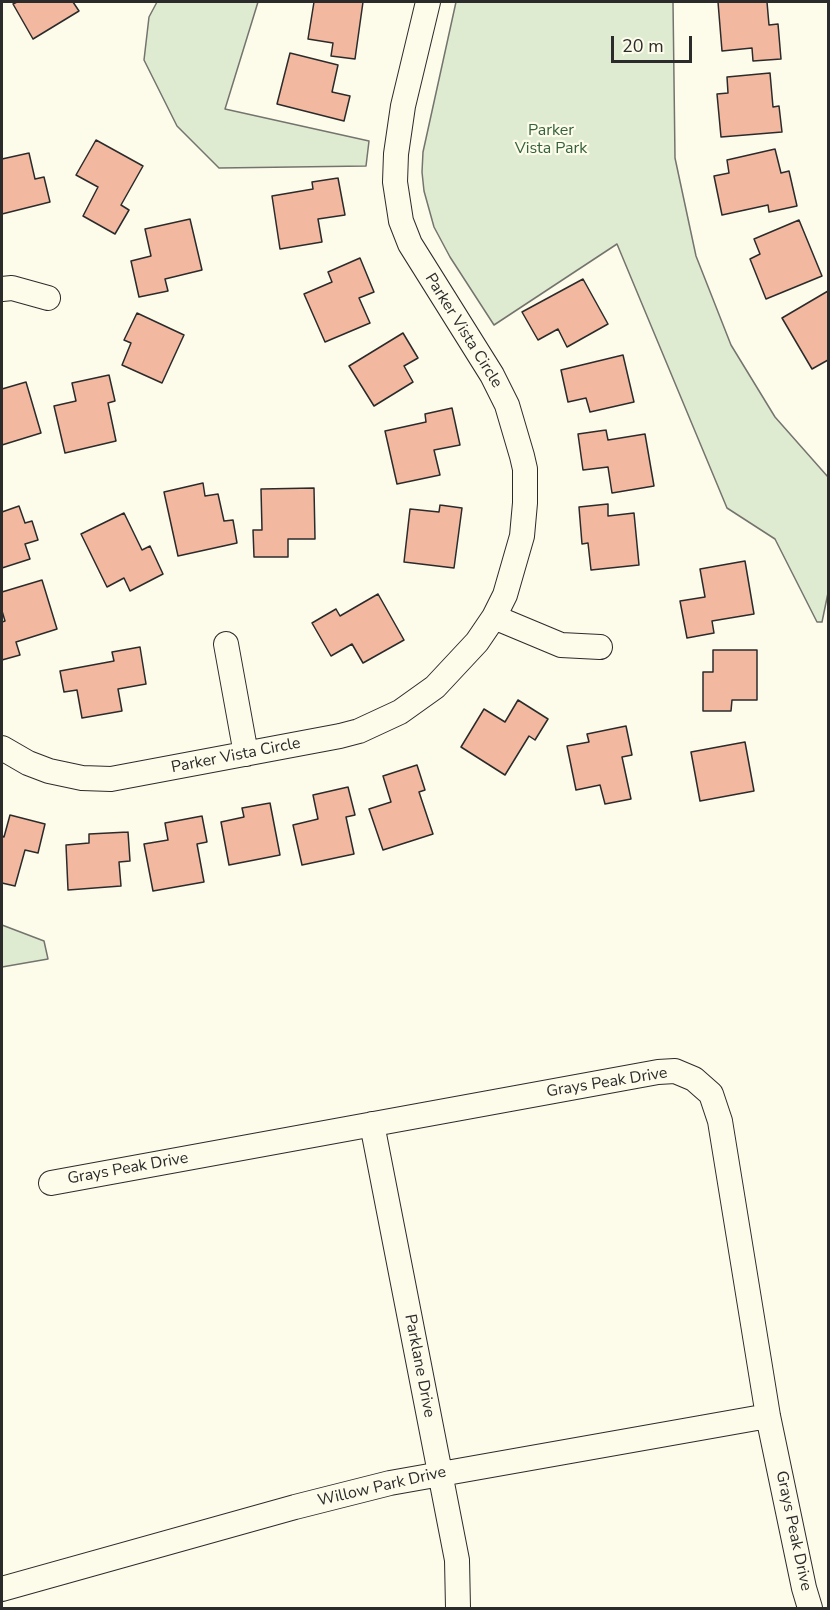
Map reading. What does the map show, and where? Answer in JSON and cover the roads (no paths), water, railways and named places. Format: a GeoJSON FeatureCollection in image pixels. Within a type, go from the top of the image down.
{"type":"FeatureCollection","features":[{"type":"Feature","properties":{"kind":"street","name":"Parker Vista Circle"},"geometry":{"type":"LineString","coordinates":[[2,748],[49,771],[97,779],[127,777],[359,731],[400,712],[435,687],[477,642],[494,617],[505,595],[522,537],[525,469],[507,405],[492,375],[410,244],[401,221],[395,182],[396,154],[404,106],[428,2]]}},
{"type":"Feature","properties":{"kind":"street"},"geometry":{"type":"LineString","coordinates":[[2,289],[12,288],[48,297]]}},
{"type":"Feature","properties":{"kind":"street"},"geometry":{"type":"LineString","coordinates":[[494,617],[561,645],[600,647]]}},
{"type":"Feature","properties":{"kind":"street"},"geometry":{"type":"LineString","coordinates":[[226,644],[246,754]]}},
{"type":"Feature","properties":{"kind":"street","name":"Grays Peak Drive"},"geometry":{"type":"LineString","coordinates":[[51,1183],[658,1072],[675,1071],[694,1079],[711,1094],[720,1120],[768,1416],[810,1608]]}},
{"type":"Feature","properties":{"kind":"street","name":"Parklane Drive"},"geometry":{"type":"LineString","coordinates":[[372,1124],[457,1560],[458,1608]]}},
{"type":"Feature","properties":{"kind":"street","name":"Willow Park Drive"},"geometry":{"type":"LineString","coordinates":[[2,1588],[390,1483],[768,1416]]}},
{"type":"Feature","properties":{"kind":"park label","name":"Parker Vista Park"},"geometry":{"type":"Point","coordinates":[551,140]}}]}
